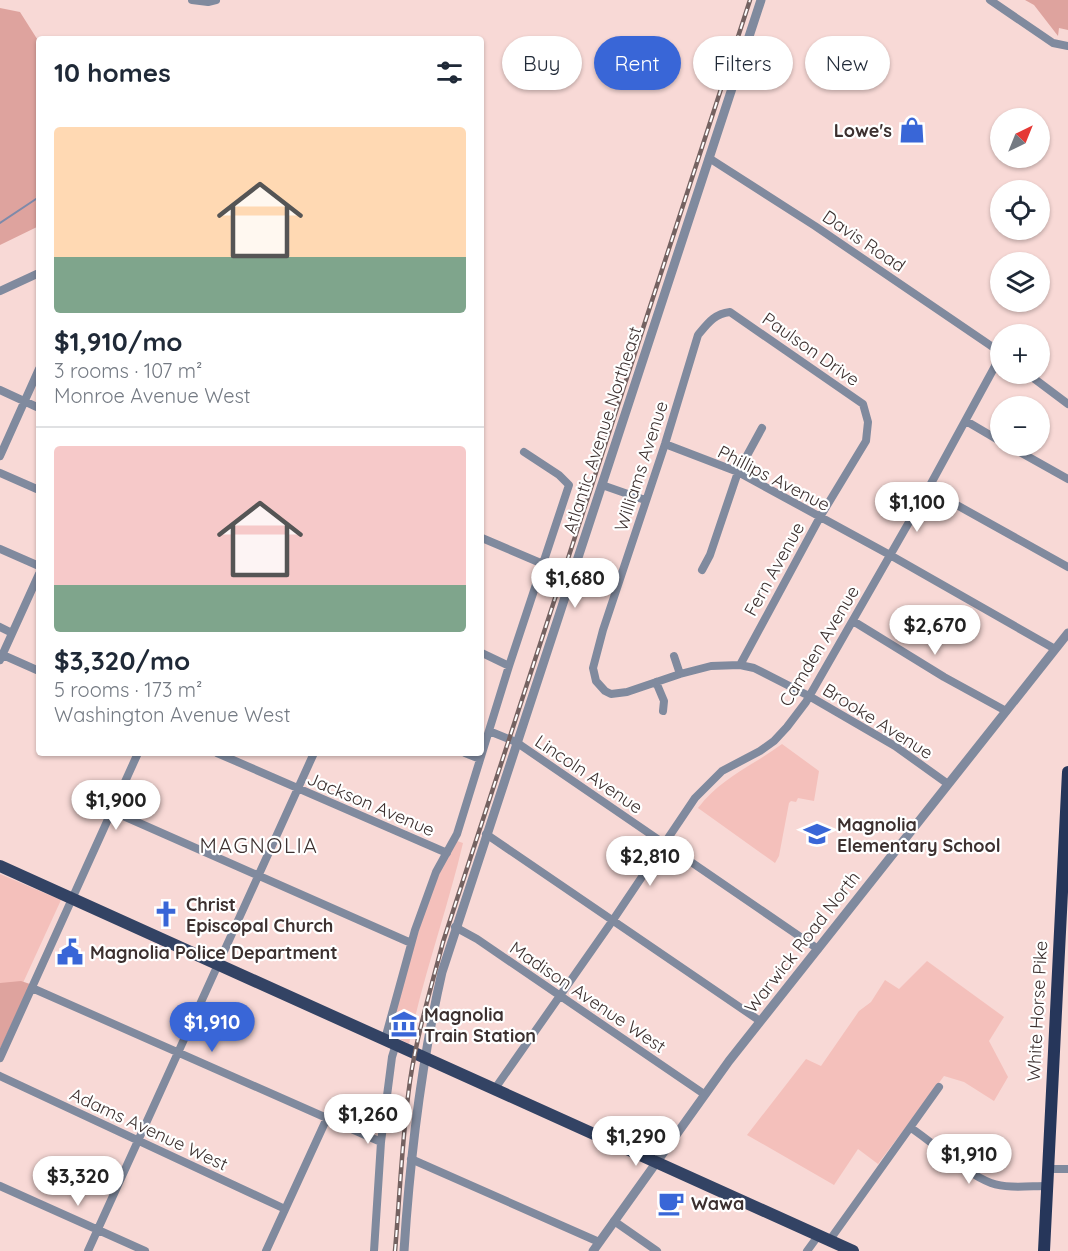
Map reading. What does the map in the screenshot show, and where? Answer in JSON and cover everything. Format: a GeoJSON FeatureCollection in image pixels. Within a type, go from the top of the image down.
{"type":"FeatureCollection","features":[{"type":"Feature","properties":{"kind":"highway","name":"White Horse Pike"},"geometry":{"type":"LineString","coordinates":[[1044,1251],[1063,959],[1068,772]]}},
{"type":"Feature","properties":{"kind":"main road"},"geometry":{"type":"LineString","coordinates":[[0,866],[852,1251]]}},
{"type":"Feature","properties":{"kind":"street"},"geometry":{"type":"LineString","coordinates":[[192,0],[208,2],[216,0]]}},
{"type":"Feature","properties":{"kind":"street","name":"Atlantic Avenue Northeast"},"geometry":{"type":"LineString","coordinates":[[404,1251],[411,1159],[424,1057],[442,972],[761,0]]}},
{"type":"Feature","properties":{"kind":"street"},"geometry":{"type":"LineString","coordinates":[[990,0],[1053,43],[1068,46]]}},
{"type":"Feature","properties":{"kind":"street","name":"Davis Road"},"geometry":{"type":"LineString","coordinates":[[709,158],[815,226],[990,347]]}},
{"type":"Feature","properties":{"kind":"street"},"geometry":{"type":"LineString","coordinates":[[0,291],[36,274]]}},
{"type":"Feature","properties":{"kind":"street","name":"Paulson Drive"},"geometry":{"type":"LineString","coordinates":[[723,313],[730,312],[749,324],[863,404],[868,425]]}},
{"type":"Feature","properties":{"kind":"street","name":"Williams Avenue"},"geometry":{"type":"LineString","coordinates":[[594,673],[593,668],[603,630],[665,444],[698,335],[707,323],[723,313]]}},
{"type":"Feature","properties":{"kind":"street","name":"Camden Avenue"},"geometry":{"type":"LineString","coordinates":[[494,1090],[613,921],[695,798],[722,771],[760,752],[774,741],[809,696],[928,489],[990,374]]}},
{"type":"Feature","properties":{"kind":"street"},"geometry":{"type":"LineString","coordinates":[[0,456],[36,376]]}},
{"type":"Feature","properties":{"kind":"street"},"geometry":{"type":"LineString","coordinates":[[1042,384],[1068,404]]}},
{"type":"Feature","properties":{"kind":"street"},"geometry":{"type":"LineString","coordinates":[[0,390],[36,407]]}},
{"type":"Feature","properties":{"kind":"street"},"geometry":{"type":"LineString","coordinates":[[1058,396],[1068,396]]}},
{"type":"Feature","properties":{"kind":"street"},"geometry":{"type":"LineString","coordinates":[[966,421],[990,435]]}},
{"type":"Feature","properties":{"kind":"street","name":"Fern Avenue"},"geometry":{"type":"LineString","coordinates":[[740,665],[820,517],[866,441],[868,425]]}},
{"type":"Feature","properties":{"kind":"street"},"geometry":{"type":"LineString","coordinates":[[702,570],[710,555],[738,472],[762,428]]}},
{"type":"Feature","properties":{"kind":"street","name":"Phillips Avenue"},"geometry":{"type":"LineString","coordinates":[[665,444],[738,472],[890,555],[933,582],[1055,650]]}},
{"type":"Feature","properties":{"kind":"street"},"geometry":{"type":"LineString","coordinates":[[484,747],[569,485],[559,475],[524,452]]}},
{"type":"Feature","properties":{"kind":"street"},"geometry":{"type":"LineString","coordinates":[[1027,456],[1068,479]]}},
{"type":"Feature","properties":{"kind":"street"},"geometry":{"type":"LineString","coordinates":[[0,473],[36,489]]}},
{"type":"Feature","properties":{"kind":"street"},"geometry":{"type":"LineString","coordinates":[[602,485],[645,500]]}},
{"type":"Feature","properties":{"kind":"street"},"geometry":{"type":"LineString","coordinates":[[928,489],[1068,567]]}},
{"type":"Feature","properties":{"kind":"street"},"geometry":{"type":"LineString","coordinates":[[484,539],[543,564]]}},
{"type":"Feature","properties":{"kind":"street"},"geometry":{"type":"LineString","coordinates":[[0,549],[36,565]]}},
{"type":"Feature","properties":{"kind":"street"},"geometry":{"type":"LineString","coordinates":[[36,581],[1,658],[36,670]]}},
{"type":"Feature","properties":{"kind":"street"},"geometry":{"type":"LineString","coordinates":[[852,621],[944,677],[1006,711]]}},
{"type":"Feature","properties":{"kind":"street"},"geometry":{"type":"LineString","coordinates":[[0,627],[12,633]]}},
{"type":"Feature","properties":{"kind":"street","name":"Warwick Road North"},"geometry":{"type":"LineString","coordinates":[[593,1251],[704,1094],[760,1021],[1068,633]]}},
{"type":"Feature","properties":{"kind":"street"},"geometry":{"type":"LineString","coordinates":[[484,654],[509,666]]}},
{"type":"Feature","properties":{"kind":"street"},"geometry":{"type":"LineString","coordinates":[[674,656],[680,674]]}},
{"type":"Feature","properties":{"kind":"street","name":"Brooke Avenue"},"geometry":{"type":"LineString","coordinates":[[594,673],[596,681],[611,694],[627,692],[680,674],[717,665],[740,665],[754,668],[809,696],[896,746],[948,784]]}},
{"type":"Feature","properties":{"kind":"street"},"geometry":{"type":"LineString","coordinates":[[656,682],[664,701],[663,711]]}},
{"type":"Feature","properties":{"kind":"street","name":"Lincoln Avenue"},"geometry":{"type":"LineString","coordinates":[[489,731],[516,742],[818,949]]}},
{"type":"Feature","properties":{"kind":"street"},"geometry":{"type":"LineString","coordinates":[[0,1058],[137,756]]}},
{"type":"Feature","properties":{"kind":"street","name":"Jackson Avenue"},"geometry":{"type":"LineString","coordinates":[[224,756],[447,853]]}},
{"type":"Feature","properties":{"kind":"street"},"geometry":{"type":"LineString","coordinates":[[88,1251],[313,756]]}},
{"type":"Feature","properties":{"kind":"street"},"geometry":{"type":"LineString","coordinates":[[472,756],[480,759]]}},
{"type":"Feature","properties":{"kind":"street"},"geometry":{"type":"LineString","coordinates":[[374,1251],[381,1142],[392,1057],[391,1042],[411,943],[427,896],[457,834],[481,756]]}},
{"type":"Feature","properties":{"kind":"street"},"geometry":{"type":"LineString","coordinates":[[112,811],[411,943]]}},
{"type":"Feature","properties":{"kind":"street"},"geometry":{"type":"LineString","coordinates":[[486,834],[760,1021]]}},
{"type":"Feature","properties":{"kind":"street","name":"Madison Avenue West"},"geometry":{"type":"LineString","coordinates":[[455,927],[477,939],[704,1094]]}},
{"type":"Feature","properties":{"kind":"street"},"geometry":{"type":"LineString","coordinates":[[32,988],[381,1142]]}},
{"type":"Feature","properties":{"kind":"street","name":"Adams Avenue West"},"geometry":{"type":"LineString","coordinates":[[0,1076],[285,1209]]}},
{"type":"Feature","properties":{"kind":"street"},"geometry":{"type":"LineString","coordinates":[[807,1251],[824,1238],[911,1128],[939,1088]]}},
{"type":"Feature","properties":{"kind":"street"},"geometry":{"type":"LineString","coordinates":[[266,1251],[327,1118]]}},
{"type":"Feature","properties":{"kind":"street"},"geometry":{"type":"LineString","coordinates":[[911,1128],[990,1182],[1004,1186],[1047,1186]]}},
{"type":"Feature","properties":{"kind":"street"},"geometry":{"type":"LineString","coordinates":[[411,1159],[599,1242]]}},
{"type":"Feature","properties":{"kind":"street"},"geometry":{"type":"LineString","coordinates":[[1048,1169],[1068,1169]]}},
{"type":"Feature","properties":{"kind":"street"},"geometry":{"type":"LineString","coordinates":[[0,1186],[145,1251]]}},
{"type":"Feature","properties":{"kind":"street"},"geometry":{"type":"LineString","coordinates":[[614,1221],[657,1251]]}},
{"type":"Feature","properties":{"kind":"shaded area"},"geometry":{"type":"Polygon","coordinates":[[[1025,0],[1068,0],[1068,30],[1059,28],[1058,36],[1034,5],[1025,0]]]}},
{"type":"Feature","properties":{"kind":"shaded area"},"geometry":{"type":"Polygon","coordinates":[[[0,8],[20,12],[36,37],[36,227],[0,245],[0,8]]]}},
{"type":"Feature","properties":{"kind":"shaded area"},"geometry":{"type":"Polygon","coordinates":[[[782,744],[819,771],[814,801],[798,798],[796,802],[789,803],[779,856],[775,863],[698,808],[727,780],[782,744]]]}},
{"type":"Feature","properties":{"kind":"shaded area"},"geometry":{"type":"Polygon","coordinates":[[[457,841],[463,843],[409,1044],[392,1035],[391,1028],[429,896],[446,858],[457,841]]]}},
{"type":"Feature","properties":{"kind":"shaded area"},"geometry":{"type":"Polygon","coordinates":[[[0,874],[61,900],[0,1033],[0,874]]]}},
{"type":"Feature","properties":{"kind":"shaded area"},"geometry":{"type":"Polygon","coordinates":[[[927,961],[1004,1017],[989,1041],[1008,1077],[994,1101],[964,1082],[944,1076],[878,1164],[858,1149],[834,1185],[747,1135],[806,1059],[821,1066],[859,1011],[871,1002],[885,980],[899,989],[927,961]]]}},
{"type":"Feature","properties":{"kind":"shaded area"},"geometry":{"type":"Polygon","coordinates":[[[21,981],[30,984],[0,1049],[0,983],[21,981]]]}},
{"type":"Feature","properties":{"kind":"waterway"},"geometry":{"type":"LineString","coordinates":[[0,223],[36,199]]}},
{"type":"Feature","properties":{"kind":"railway"},"geometry":{"type":"LineString","coordinates":[[395,1251],[410,1081],[420,1028],[443,942],[750,0]]}},
{"type":"Feature","properties":{"kind":"place","name":"Lowe's"},"geometry":{"type":"Point","coordinates":[912,130]}},
{"type":"Feature","properties":{"kind":"place","name":"Magnolia Elementary School"},"geometry":{"type":"Point","coordinates":[817,834]}},
{"type":"Feature","properties":{"kind":"place","name":"Christ Episcopal Church"},"geometry":{"type":"Point","coordinates":[166,914]}},
{"type":"Feature","properties":{"kind":"place","name":"Magnolia Police Department"},"geometry":{"type":"Point","coordinates":[70,952]}},
{"type":"Feature","properties":{"kind":"place","name":"Magnolia Train Station"},"geometry":{"type":"Point","coordinates":[404,1024]}},
{"type":"Feature","properties":{"kind":"place","name":"Wawa"},"geometry":{"type":"Point","coordinates":[671,1203]}},
{"type":"Feature","properties":{"kind":"district","name":"MAGNOLIA"},"geometry":{"type":"Point","coordinates":[259,845]}}]}
